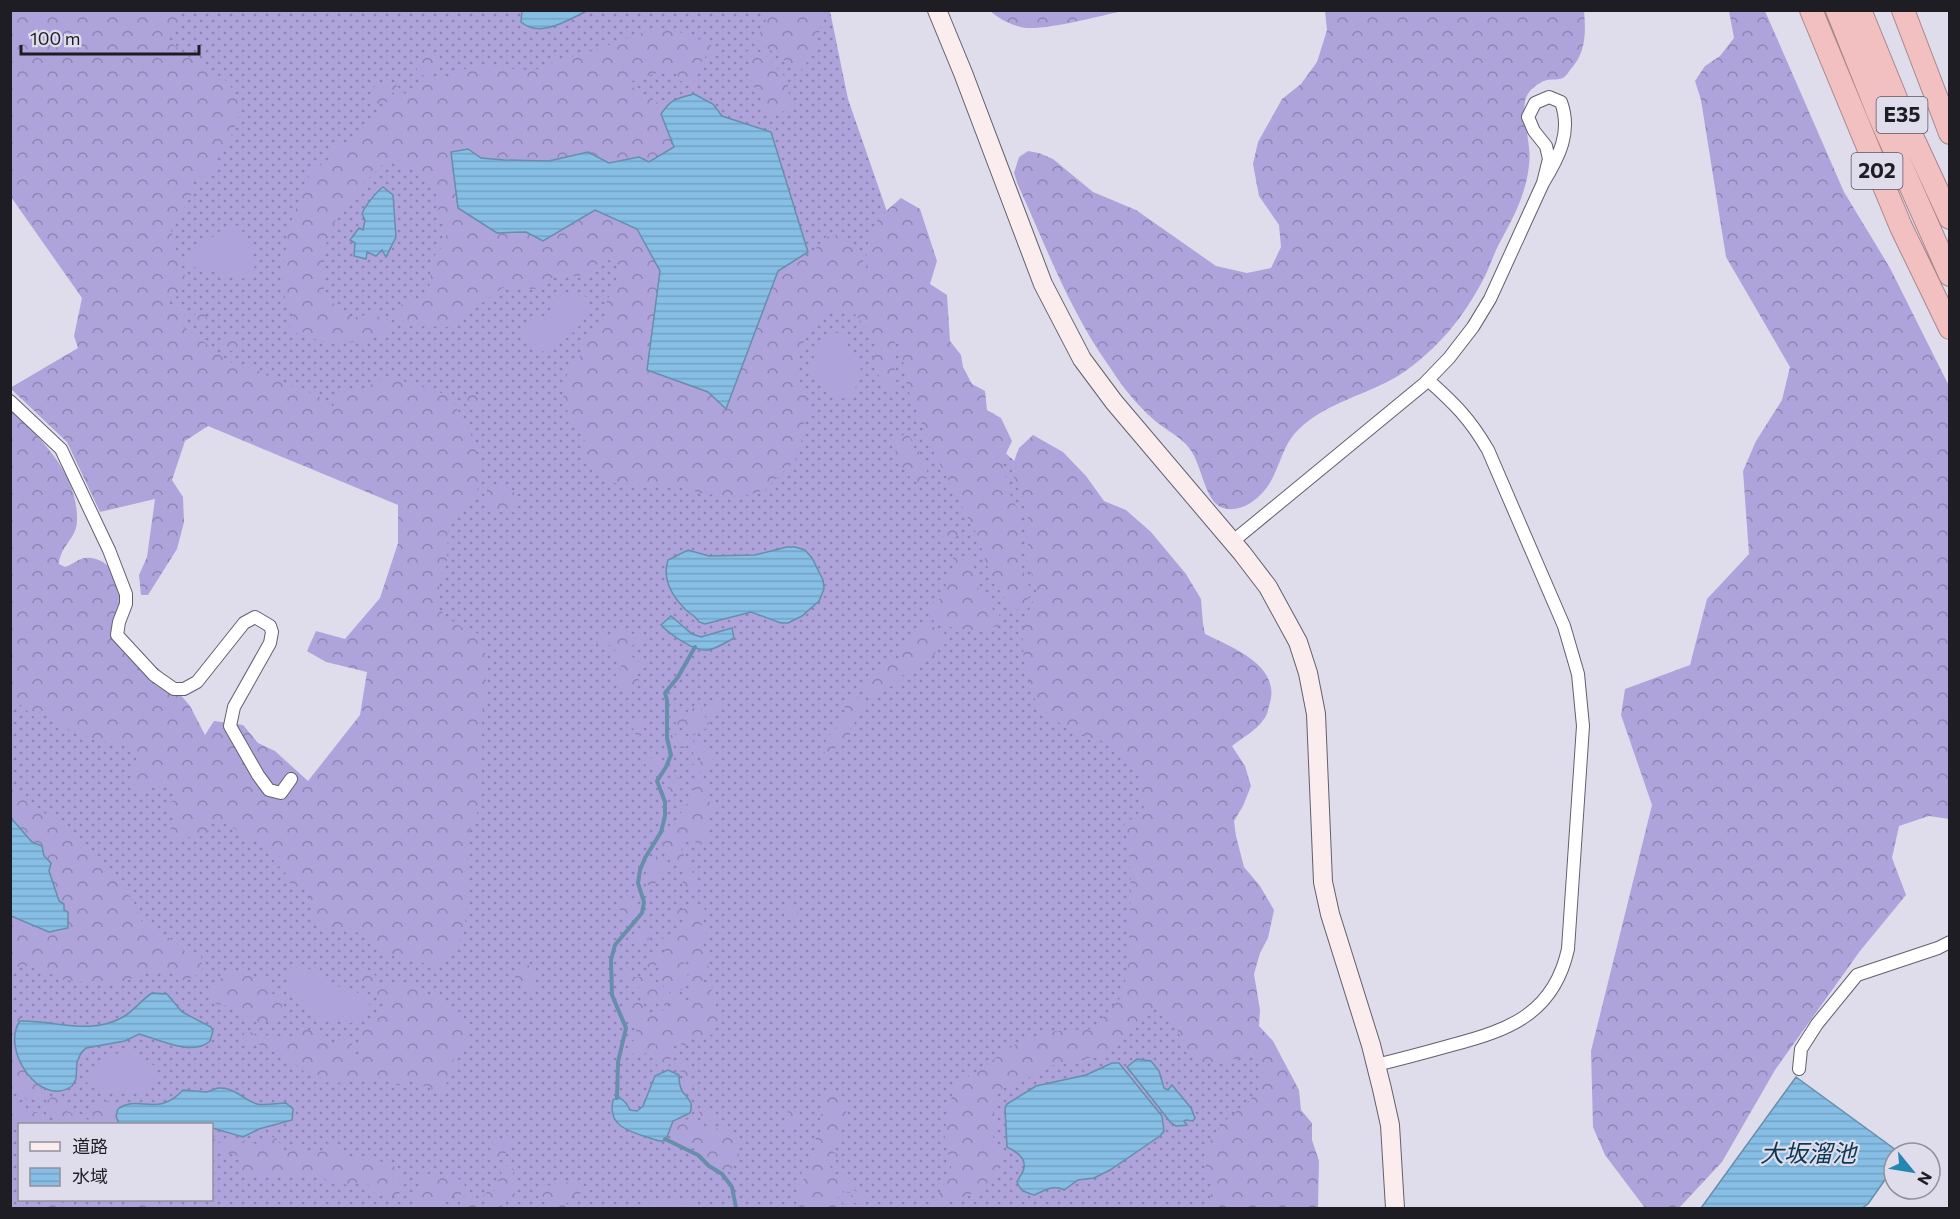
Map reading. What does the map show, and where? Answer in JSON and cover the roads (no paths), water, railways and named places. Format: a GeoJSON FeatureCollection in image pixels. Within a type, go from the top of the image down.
{"type":"FeatureCollection","features":[{"type":"Feature","properties":{"kind":"highway","name":"202"},"geometry":{"type":"LineString","coordinates":[[1811,10],[1897,217],[1950,328]]}},
{"type":"Feature","properties":{"kind":"highway","name":"E35"},"geometry":{"type":"LineString","coordinates":[[1837,10],[1878,113],[1950,275]]}},
{"type":"Feature","properties":{"kind":"highway","name":"E35"},"geometry":{"type":"LineString","coordinates":[[1860,10],[1906,123],[1950,218]]}},
{"type":"Feature","properties":{"kind":"highway"},"geometry":{"type":"LineString","coordinates":[[1903,10],[1950,133]]}},
{"type":"Feature","properties":{"kind":"street"},"geometry":{"type":"LineString","coordinates":[[937,10],[1043,284],[1077,349],[1114,402],[1268,587],[1298,642],[1308,673],[1316,714],[1323,882],[1330,914],[1376,1065],[1390,1125],[1395,1209]]}},
{"type":"Feature","properties":{"kind":"street"},"geometry":{"type":"LineString","coordinates":[[1232,542],[1428,380],[1455,351],[1473,327],[1490,299],[1543,183],[1554,165],[1566,127],[1561,102],[1549,97],[1535,104],[1528,117],[1534,131],[1546,146],[1549,159],[1543,183]]}},
{"type":"Feature","properties":{"kind":"street"},"geometry":{"type":"LineString","coordinates":[[1376,1065],[1496,1033],[1527,1016],[1550,994],[1559,978],[1564,966],[1569,938],[1583,726],[1578,674],[1564,626],[1488,450],[1473,425],[1448,397],[1428,380]]}},
{"type":"Feature","properties":{"kind":"street"},"geometry":{"type":"LineString","coordinates":[[10,401],[61,449],[109,550],[126,594],[126,604],[117,635],[154,675],[174,689],[191,686],[197,682],[244,623],[255,617],[270,626],[272,632],[270,643],[234,707],[230,726],[269,790],[281,793],[291,779]]}},
{"type":"Feature","properties":{"kind":"street"},"geometry":{"type":"LineString","coordinates":[[1799,1069],[1802,1049],[1807,1040],[1817,1024],[1857,975],[1950,942]]}},
{"type":"Feature","properties":{"kind":"water"},"geometry":{"type":"Polygon","coordinates":[[[522,10],[587,11],[555,26],[537,29],[521,22],[522,10]]]}},
{"type":"Feature","properties":{"kind":"water"},"geometry":{"type":"Polygon","coordinates":[[[694,94],[713,104],[722,116],[771,132],[808,252],[778,271],[726,409],[708,392],[647,370],[660,271],[637,229],[595,210],[543,241],[526,232],[497,233],[458,208],[451,152],[468,149],[481,158],[549,161],[588,152],[609,163],[639,157],[649,162],[674,147],[661,114],[675,100],[694,94]]]}},
{"type":"Feature","properties":{"kind":"water"},"geometry":{"type":"Polygon","coordinates":[[[383,187],[393,195],[396,237],[386,257],[382,250],[376,256],[367,252],[366,259],[354,256],[355,243],[350,240],[359,228],[363,230],[365,220],[363,211],[383,187]]]}},
{"type":"Feature","properties":{"kind":"water"},"geometry":{"type":"Polygon","coordinates":[[[787,547],[805,550],[812,558],[823,580],[824,589],[819,601],[802,616],[788,623],[781,623],[751,612],[705,624],[699,622],[676,598],[667,580],[668,560],[688,550],[709,556],[755,555],[787,547]]]}},
{"type":"Feature","properties":{"kind":"water"},"geometry":{"type":"Polygon","coordinates":[[[671,616],[692,634],[701,637],[732,628],[734,638],[708,650],[696,648],[661,625],[671,616]]]}},
{"type":"Feature","properties":{"kind":"water"},"geometry":{"type":"Polygon","coordinates":[[[11,818],[32,842],[42,846],[44,856],[51,863],[49,871],[59,901],[64,904],[64,910],[68,912],[68,928],[49,932],[11,916],[11,818]]]}},
{"type":"Feature","properties":{"kind":"water"},"geometry":{"type":"Polygon","coordinates":[[[152,993],[167,994],[182,1012],[211,1027],[213,1031],[210,1041],[203,1045],[185,1047],[139,1034],[125,1041],[86,1048],[77,1062],[76,1079],[72,1086],[60,1091],[48,1089],[36,1083],[26,1073],[15,1046],[15,1033],[20,1021],[98,1026],[123,1017],[152,993]]]}},
{"type":"Feature","properties":{"kind":"water"},"geometry":{"type":"Polygon","coordinates":[[[1137,1059],[1151,1061],[1159,1071],[1164,1088],[1168,1090],[1172,1085],[1191,1108],[1195,1118],[1193,1121],[1186,1120],[1184,1121],[1187,1125],[1176,1126],[1171,1123],[1127,1067],[1137,1059]]]}},
{"type":"Feature","properties":{"kind":"water"},"geometry":{"type":"Polygon","coordinates":[[[1112,1063],[1119,1063],[1162,1116],[1164,1131],[1110,1170],[1094,1178],[1078,1180],[1064,1190],[1053,1188],[1034,1195],[1023,1191],[1017,1182],[1023,1170],[1022,1158],[1007,1147],[1005,1108],[1007,1104],[1036,1086],[1086,1075],[1112,1063]]]}},
{"type":"Feature","properties":{"kind":"water"},"geometry":{"type":"Polygon","coordinates":[[[668,1070],[679,1075],[681,1089],[691,1103],[690,1113],[673,1121],[664,1141],[625,1129],[614,1118],[613,1100],[619,1097],[630,1110],[637,1111],[643,1106],[655,1076],[668,1070]]]}},
{"type":"Feature","properties":{"kind":"water","name":"大坂溜池"},"geometry":{"type":"Polygon","coordinates":[[[1796,1077],[1884,1141],[1882,1184],[1868,1204],[1862,1208],[1701,1208],[1796,1077]]]}},
{"type":"Feature","properties":{"kind":"water"},"geometry":{"type":"Polygon","coordinates":[[[224,1088],[257,1104],[286,1103],[293,1109],[292,1120],[259,1129],[243,1137],[213,1128],[213,1123],[119,1123],[116,1116],[118,1109],[126,1105],[165,1103],[183,1090],[207,1092],[224,1088]]]}},
{"type":"Feature","properties":{"kind":"waterway"},"geometry":{"type":"LineString","coordinates":[[617,1098],[618,1062],[626,1028],[612,995],[611,960],[615,945],[642,913],[644,902],[638,883],[640,870],[661,832],[665,816],[665,802],[657,781],[671,755],[667,738],[665,693],[678,677],[695,647]]}},
{"type":"Feature","properties":{"kind":"waterway"},"geometry":{"type":"LineString","coordinates":[[665,1139],[698,1155],[722,1174],[732,1187],[736,1208]]}}]}
